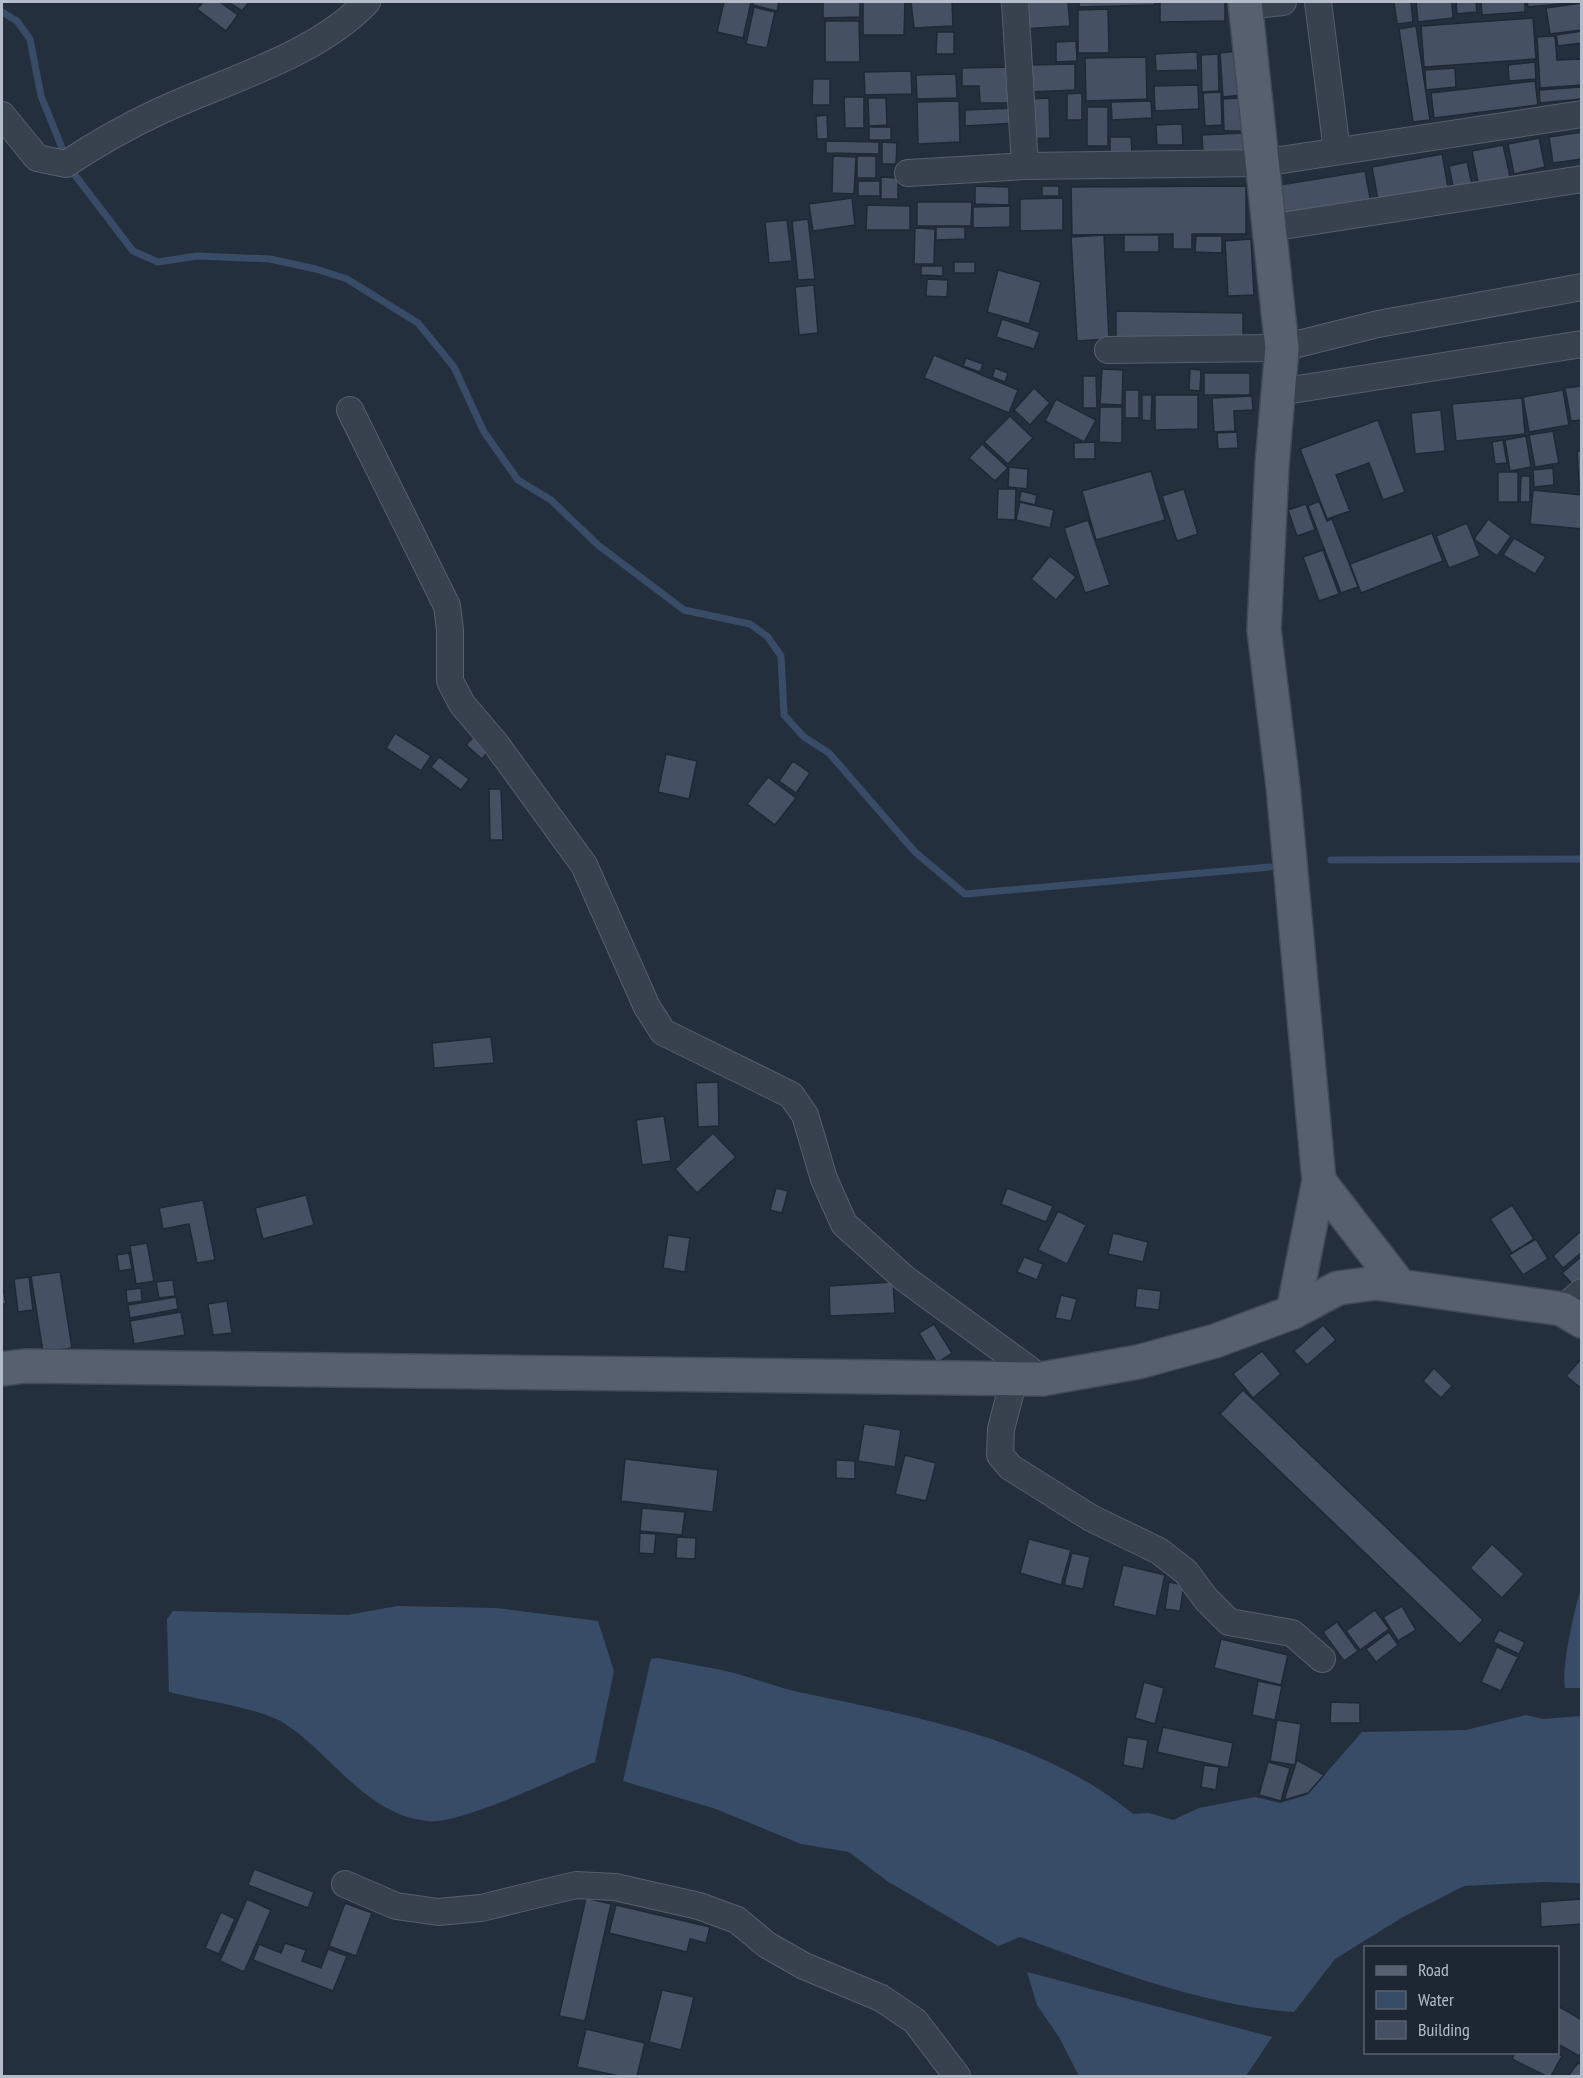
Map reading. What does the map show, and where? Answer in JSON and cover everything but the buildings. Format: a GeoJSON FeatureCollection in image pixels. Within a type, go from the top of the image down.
{"type":"FeatureCollection","features":[{"type":"Feature","properties":{"kind":"main road"},"geometry":{"type":"LineString","coordinates":[[1245,4],[1282,348],[1272,465],[1264,630],[1283,786],[1319,1181],[1293,1312]]}},
{"type":"Feature","properties":{"kind":"main road"},"geometry":{"type":"LineString","coordinates":[[1319,1181],[1400,1286]]}},
{"type":"Feature","properties":{"kind":"main road"},"geometry":{"type":"LineString","coordinates":[[2,1369],[25,1366],[1028,1379],[1138,1362],[1215,1341],[1293,1312],[1338,1288],[1376,1283],[1575,1307]]}},
{"type":"Feature","properties":{"kind":"street"},"geometry":{"type":"LineString","coordinates":[[2,115],[37,158],[66,164],[99,142],[158,112],[301,51],[367,2]]}},
{"type":"Feature","properties":{"kind":"street"},"geometry":{"type":"LineString","coordinates":[[1015,2],[1025,165]]}},
{"type":"Feature","properties":{"kind":"street"},"geometry":{"type":"LineString","coordinates":[[1245,4],[1283,2]]}},
{"type":"Feature","properties":{"kind":"street"},"geometry":{"type":"LineString","coordinates":[[1318,2],[1337,152]]}},
{"type":"Feature","properties":{"kind":"street"},"geometry":{"type":"LineString","coordinates":[[908,173],[1025,165],[1262,163],[1581,114]]}},
{"type":"Feature","properties":{"kind":"street"},"geometry":{"type":"LineString","coordinates":[[1270,228],[1581,179]]}},
{"type":"Feature","properties":{"kind":"street"},"geometry":{"type":"LineString","coordinates":[[1108,350],[1282,348],[1378,324],[1581,286]]}},
{"type":"Feature","properties":{"kind":"street"},"geometry":{"type":"LineString","coordinates":[[1279,392],[1581,344]]}},
{"type":"Feature","properties":{"kind":"street"},"geometry":{"type":"LineString","coordinates":[[350,410],[447,606],[450,630],[450,681],[462,704],[496,744],[584,865],[647,1007],[663,1032],[791,1095],[805,1115],[824,1179],[844,1224],[904,1278],[1028,1379],[1001,1429],[1000,1455],[1010,1467],[1091,1518],[1159,1551],[1186,1572],[1206,1599],[1229,1622],[1293,1634],[1322,1659]]}},
{"type":"Feature","properties":{"kind":"street"},"geometry":{"type":"LineString","coordinates":[[345,1884],[396,1906],[438,1912],[481,1908],[576,1885],[615,1887],[699,1906],[736,1920],[766,1945],[804,1966],[881,1998],[915,2021],[957,2076]]}},
{"type":"Feature","properties":{"kind":"water"},"geometry":{"type":"Polygon","coordinates":[[[1581,1589],[1581,1688],[1565,1688],[1566,1654],[1581,1589]]]}},
{"type":"Feature","properties":{"kind":"water"},"geometry":{"type":"Polygon","coordinates":[[[397,1606],[496,1608],[598,1621],[614,1671],[595,1762],[486,1808],[443,1820],[428,1821],[406,1816],[387,1808],[369,1796],[304,1738],[276,1719],[246,1709],[169,1692],[167,1619],[173,1611],[348,1615],[397,1606]]]}},
{"type":"Feature","properties":{"kind":"water"},"geometry":{"type":"Polygon","coordinates":[[[658,1658],[734,1673],[799,1692],[894,1712],[978,1735],[1020,1749],[1059,1767],[1097,1788],[1133,1814],[1149,1813],[1173,1820],[1199,1808],[1255,1797],[1280,1803],[1307,1795],[1362,1732],[1466,1730],[1526,1715],[1543,1719],[1581,1716],[1581,1883],[1543,1882],[1464,1886],[1403,1917],[1335,1959],[1294,2012],[1223,2002],[1154,1984],[1020,1937],[998,1946],[887,1881],[849,1852],[801,1844],[716,1809],[623,1781],[651,1659],[658,1658]]]}},
{"type":"Feature","properties":{"kind":"water"},"geometry":{"type":"Polygon","coordinates":[[[1027,1972],[1272,2037],[1246,2076],[1079,2076],[1059,2037],[1037,2005],[1027,1972]]]}},
{"type":"Feature","properties":{"kind":"waterway"},"geometry":{"type":"LineString","coordinates":[[2,12],[17,21],[30,39],[41,96],[71,170],[133,251],[158,262],[197,256],[270,259],[316,269],[347,279],[418,323],[454,367],[484,432],[518,480],[551,500],[598,545],[684,610],[750,624],[767,636],[781,656],[784,715],[804,737],[829,753],[915,852],[965,894],[1270,867]]}},
{"type":"Feature","properties":{"kind":"waterway"},"geometry":{"type":"LineString","coordinates":[[1331,860],[1582,859]]}}]}
